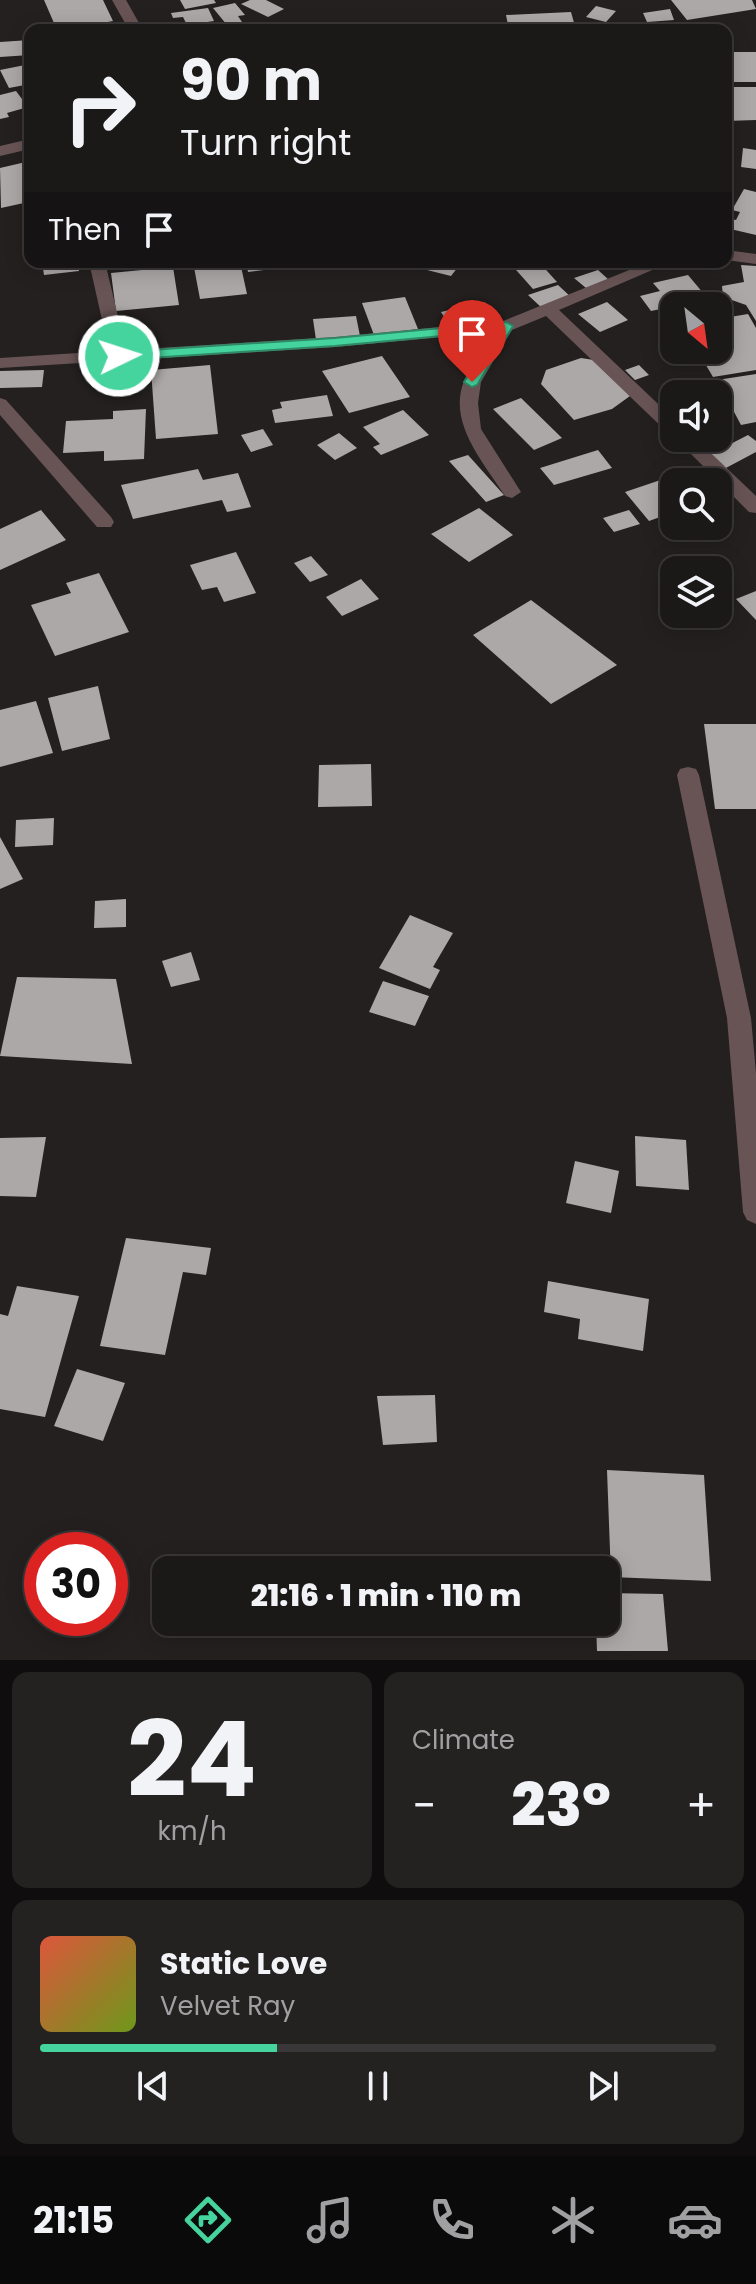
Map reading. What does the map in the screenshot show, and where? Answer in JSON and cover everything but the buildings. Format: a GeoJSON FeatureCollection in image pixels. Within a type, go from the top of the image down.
{"type":"FeatureCollection","features":[{"type":"Feature","properties":{"kind":"street"},"geometry":{"type":"LineString","coordinates":[[119,0],[133,24]]}},
{"type":"Feature","properties":{"kind":"street"},"geometry":{"type":"LineString","coordinates":[[0,151],[24,145]]}},
{"type":"Feature","properties":{"kind":"street"},"geometry":{"type":"LineString","coordinates":[[732,256],[756,259]]}},
{"type":"Feature","properties":{"kind":"street"},"geometry":{"type":"LineString","coordinates":[[98,268],[119,356]]}},
{"type":"Feature","properties":{"kind":"street"},"geometry":{"type":"LineString","coordinates":[[0,363],[335,342],[506,326],[648,268]]}},
{"type":"Feature","properties":{"kind":"street"},"geometry":{"type":"LineString","coordinates":[[548,309],[660,416]]}},
{"type":"Feature","properties":{"kind":"street"},"geometry":{"type":"LineString","coordinates":[[506,326],[472,382],[469,403],[472,429],[512,492]]}},
{"type":"Feature","properties":{"kind":"street"},"geometry":{"type":"LineString","coordinates":[[0,404],[104,522]]}},
{"type":"Feature","properties":{"kind":"street"},"geometry":{"type":"LineString","coordinates":[[699,452],[756,507]]}},
{"type":"Feature","properties":{"kind":"street"},"geometry":{"type":"LineString","coordinates":[[688,775],[739,1018],[756,1212]]}},
{"type":"Feature","properties":{"kind":"route"},"geometry":{"type":"LineString","coordinates":[[119,356],[335,342],[506,326],[472,382]]}}]}
